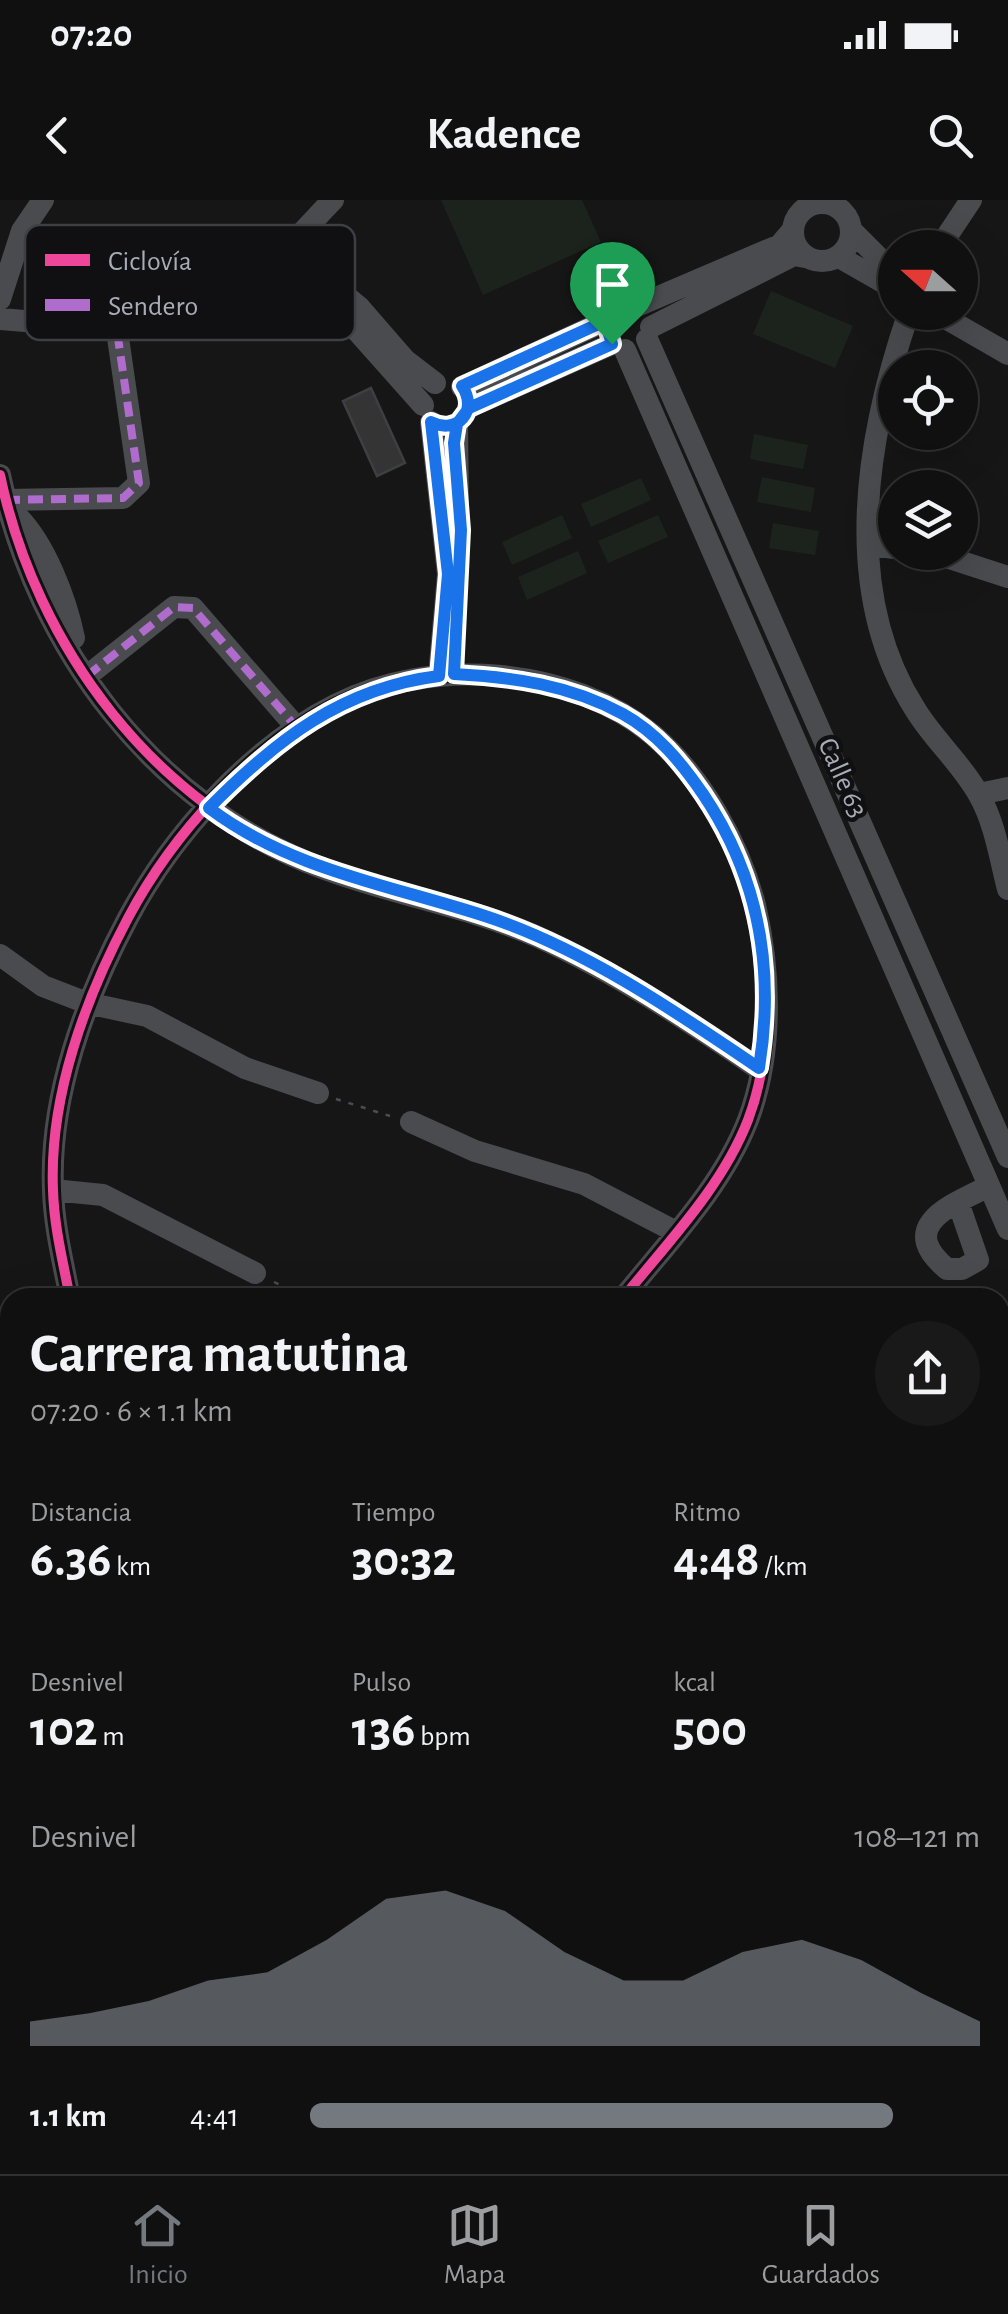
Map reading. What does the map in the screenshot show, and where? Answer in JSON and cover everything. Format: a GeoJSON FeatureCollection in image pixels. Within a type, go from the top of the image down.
{"type":"FeatureCollection","features":[{"type":"Feature","properties":{"kind":"street"},"geometry":{"type":"LineString","coordinates":[[27,225],[43,200]]}},
{"type":"Feature","properties":{"kind":"street"},"geometry":{"type":"LineString","coordinates":[[308,225],[333,200]]}},
{"type":"Feature","properties":{"kind":"street"},"geometry":{"type":"LineString","coordinates":[[951,230],[972,200]]}},
{"type":"Feature","properties":{"kind":"street"},"geometry":{"type":"LineString","coordinates":[[463,406],[649,333],[698,304],[780,245],[792,231],[803,205],[828,203],[844,214],[878,254]]}},
{"type":"Feature","properties":{"kind":"street"},"geometry":{"type":"LineString","coordinates":[[838,257],[844,214]]}},
{"type":"Feature","properties":{"kind":"street"},"geometry":{"type":"LineString","coordinates":[[0,299],[25,227]]}},
{"type":"Feature","properties":{"kind":"street"},"geometry":{"type":"LineString","coordinates":[[792,231],[805,257]]}},
{"type":"Feature","properties":{"kind":"street"},"geometry":{"type":"LineString","coordinates":[[355,329],[427,413],[444,427],[463,406],[605,321],[622,304],[637,306],[794,255],[822,262],[838,257],[878,280]]}},
{"type":"Feature","properties":{"kind":"street"},"geometry":{"type":"LineString","coordinates":[[355,304],[405,360],[436,383]]}},
{"type":"Feature","properties":{"kind":"street"},"geometry":{"type":"LineString","coordinates":[[637,306],[647,314],[649,333]]}},
{"type":"Feature","properties":{"kind":"street"},"geometry":{"type":"LineString","coordinates":[[0,319],[25,320]]}},
{"type":"Feature","properties":{"kind":"street"},"geometry":{"type":"LineString","coordinates":[[605,321],[619,347]]}},
{"type":"Feature","properties":{"kind":"street"},"geometry":{"type":"LineString","coordinates":[[904,330],[876,427],[868,492],[876,611],[894,672],[915,710],[978,794],[1008,889]]}},
{"type":"Feature","properties":{"kind":"street"},"geometry":{"type":"LineString","coordinates":[[966,330],[1008,354]]}},
{"type":"Feature","properties":{"kind":"street","name":"Calle 63"},"geometry":{"type":"LineString","coordinates":[[649,333],[1008,1157]]}},
{"type":"Feature","properties":{"kind":"street"},"geometry":{"type":"LineString","coordinates":[[6,504],[123,498],[134,492],[139,483],[118,340]]}},
{"type":"Feature","properties":{"kind":"street","name":"Calle 63"},"geometry":{"type":"LineString","coordinates":[[619,347],[1008,1229]]}},
{"type":"Feature","properties":{"kind":"street"},"geometry":{"type":"LineString","coordinates":[[449,380],[463,406],[454,465],[460,578],[447,675],[448,574],[426,392],[436,383],[449,380]]}},
{"type":"Feature","properties":{"kind":"street"},"geometry":{"type":"LineString","coordinates":[[0,475],[6,504],[41,597],[82,668],[150,758],[209,808],[319,868],[486,916],[540,938],[694,1024],[759,1068]]}},
{"type":"Feature","properties":{"kind":"street"},"geometry":{"type":"LineString","coordinates":[[869,545],[878,546]]}},
{"type":"Feature","properties":{"kind":"street"},"geometry":{"type":"LineString","coordinates":[[978,567],[1008,577]]}},
{"type":"Feature","properties":{"kind":"street"},"geometry":{"type":"LineString","coordinates":[[82,668],[174,607],[185,604],[193,608],[296,728]]}},
{"type":"Feature","properties":{"kind":"street"},"geometry":{"type":"LineString","coordinates":[[68,1288],[53,1190],[61,1111],[87,1003],[143,889],[209,808],[296,728],[367,692],[447,675],[516,679],[589,698],[625,715],[676,756],[716,814],[747,874],[762,932],[767,1018],[749,1117],[736,1146],[631,1288]]}},
{"type":"Feature","properties":{"kind":"street"},"geometry":{"type":"LineString","coordinates":[[978,794],[1008,788]]}},
{"type":"Feature","properties":{"kind":"street"},"geometry":{"type":"LineString","coordinates":[[0,955],[43,986],[87,1003],[148,1016],[245,1068],[318,1093]]}},
{"type":"Feature","properties":{"kind":"street"},"geometry":{"type":"LineString","coordinates":[[411,1122],[475,1151],[584,1184],[676,1232]]}},
{"type":"Feature","properties":{"kind":"street"},"geometry":{"type":"LineString","coordinates":[[958,1202],[990,1186]]}},
{"type":"Feature","properties":{"kind":"street"},"geometry":{"type":"LineString","coordinates":[[53,1190],[103,1195],[254,1274]]}},
{"type":"Feature","properties":{"kind":"path"},"geometry":{"type":"LineString","coordinates":[[318,1093],[411,1122]]}},
{"type":"Feature","properties":{"kind":"path"},"geometry":{"type":"LineString","coordinates":[[254,1274],[285,1288]]}},
{"type":"Feature","properties":{"kind":"shaded area"},"geometry":{"type":"Polygon","coordinates":[[[441,200],[582,200],[601,242],[483,295],[441,200]]]}},
{"type":"Feature","properties":{"kind":"shaded area"},"geometry":{"type":"Polygon","coordinates":[[[771,291],[853,326],[835,368],[753,334],[771,291]]]}},
{"type":"Feature","properties":{"kind":"shaded area"},"geometry":{"type":"Polygon","coordinates":[[[754,434],[808,445],[803,469],[750,459],[754,434]]]}},
{"type":"Feature","properties":{"kind":"shaded area"},"geometry":{"type":"Polygon","coordinates":[[[762,477],[815,488],[811,512],[757,502],[762,477]]]}},
{"type":"Feature","properties":{"kind":"shaded area"},"geometry":{"type":"Polygon","coordinates":[[[641,478],[651,500],[591,527],[581,504],[641,478]]]}},
{"type":"Feature","properties":{"kind":"shaded area"},"geometry":{"type":"Polygon","coordinates":[[[562,515],[572,538],[512,565],[502,542],[562,515]]]}},
{"type":"Feature","properties":{"kind":"shaded area"},"geometry":{"type":"Polygon","coordinates":[[[658,515],[668,537],[608,563],[598,541],[658,515]]]}},
{"type":"Feature","properties":{"kind":"shaded area"},"geometry":{"type":"Polygon","coordinates":[[[773,523],[819,531],[815,555],[769,548],[773,523]]]}},
{"type":"Feature","properties":{"kind":"shaded area"},"geometry":{"type":"Polygon","coordinates":[[[578,551],[587,573],[527,600],[518,577],[578,551]]]}},
{"type":"Feature","properties":{"kind":"building"},"geometry":{"type":"Polygon","coordinates":[[[371,388],[405,463],[377,476],[343,401],[371,388]]]}},
{"type":"Feature","properties":{"kind":"marked path"},"geometry":{"type":"LineString","coordinates":[[5,500],[123,498],[139,483],[118,340]]}},
{"type":"Feature","properties":{"kind":"marked path"},"geometry":{"type":"LineString","coordinates":[[87,676],[174,607],[193,608],[297,728]]}},
{"type":"Feature","properties":{"kind":"cycle path"},"geometry":{"type":"LineString","coordinates":[[0,475],[17,539],[42,600],[74,659],[112,713],[156,762],[206,805],[262,840],[322,868],[538,937],[623,981],[759,1069]]}},
{"type":"Feature","properties":{"kind":"cycle path"},"geometry":{"type":"LineString","coordinates":[[68,1288],[54,1204],[53,1155],[64,1084],[84,1015],[112,949],[146,887],[216,796],[304,723],[373,689],[413,679],[456,675],[541,682],[581,694],[619,712],[653,735],[687,771],[716,812],[739,858],[755,905],[764,958],[767,1013],[762,1068],[748,1120],[709,1191],[631,1288]]}},
{"type":"Feature","properties":{"kind":"route"},"geometry":{"type":"LineString","coordinates":[[612,344],[507,388],[469,408],[457,424],[454,483],[461,530],[454,674],[516,679],[589,698],[625,715],[676,756],[716,814],[747,874],[762,932],[765,974],[767,1018],[759,1068],[694,1024],[540,938],[486,916],[319,868],[227,822],[209,808],[252,764],[296,728],[336,704],[411,679],[439,676],[447,625],[448,574],[431,422],[450,427],[457,424],[463,420],[469,408],[469,400],[462,386],[605,321],[612,344]]}}]}
